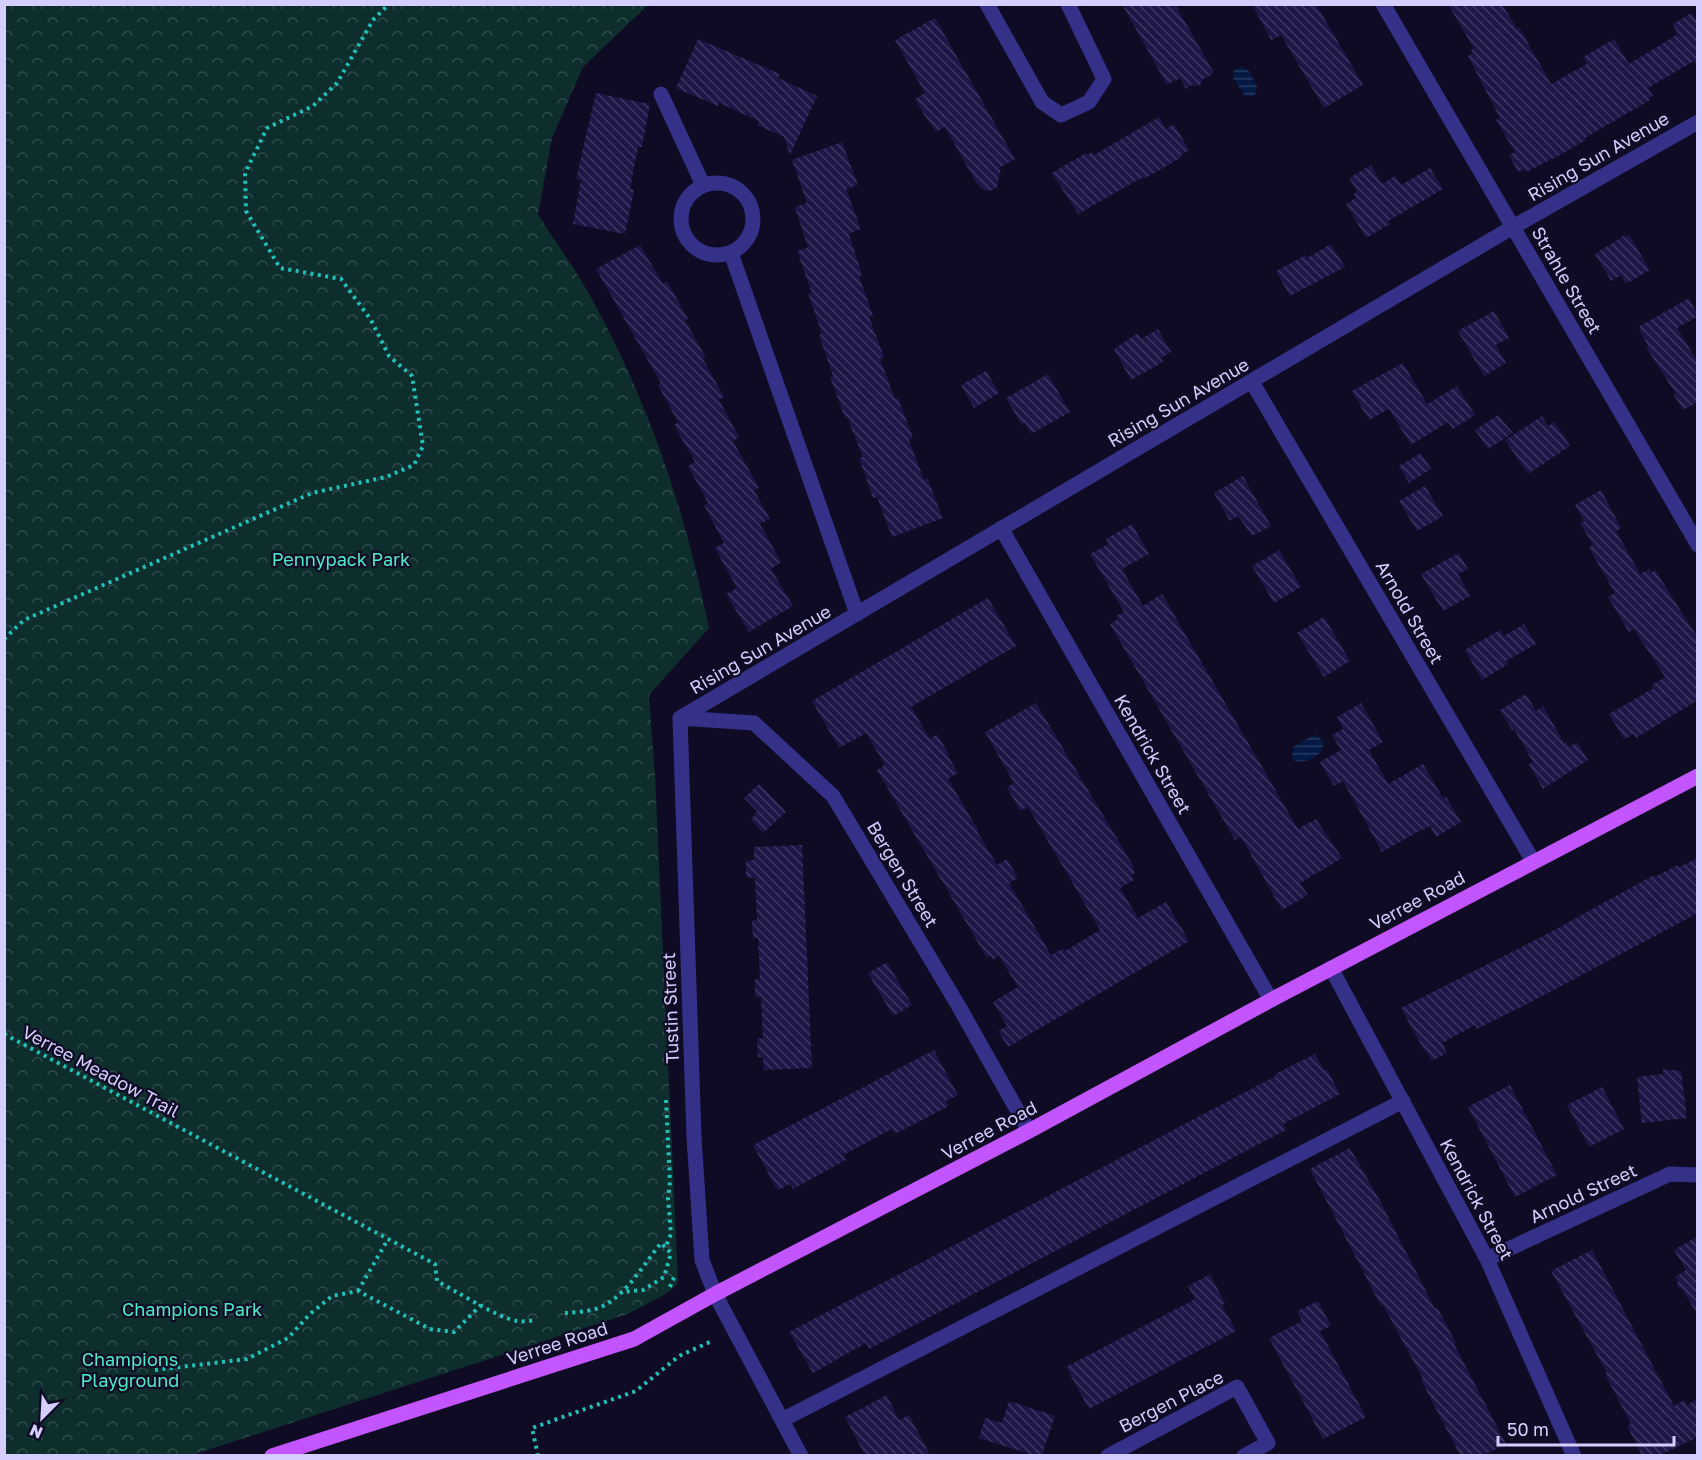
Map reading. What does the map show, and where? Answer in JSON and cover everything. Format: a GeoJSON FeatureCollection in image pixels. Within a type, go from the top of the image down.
{"type":"FeatureCollection","features":[{"type":"Feature","properties":{"kind":"main road","name":"Verree Road"},"geometry":{"type":"LineString","coordinates":[[272,1455],[634,1339],[1533,861],[1698,776]]}},
{"type":"Feature","properties":{"kind":"street"},"geometry":{"type":"LineString","coordinates":[[987,4],[1042,102],[1061,115],[1089,102],[1104,79],[1068,4]]}},
{"type":"Feature","properties":{"kind":"street","name":"Strahle Street"},"geometry":{"type":"LineString","coordinates":[[1383,4],[1698,545]]}},
{"type":"Feature","properties":{"kind":"street"},"geometry":{"type":"LineString","coordinates":[[661,94],[703,185]]}},
{"type":"Feature","properties":{"kind":"street","name":"Rising Sun Avenue"},"geometry":{"type":"LineString","coordinates":[[680,718],[1514,227],[1698,122]]}},
{"type":"Feature","properties":{"kind":"street"},"geometry":{"type":"LineString","coordinates":[[722,182],[734,186],[750,202],[754,214],[751,232],[741,246],[731,253],[707,254],[696,249],[682,229],[683,206],[689,195],[703,185],[722,182]]}},
{"type":"Feature","properties":{"kind":"street"},"geometry":{"type":"LineString","coordinates":[[731,253],[857,614]]}},
{"type":"Feature","properties":{"kind":"street","name":"Arnold Street"},"geometry":{"type":"LineString","coordinates":[[1252,382],[1533,861]]}},
{"type":"Feature","properties":{"kind":"street","name":"Kendrick Street"},"geometry":{"type":"LineString","coordinates":[[1001,528],[1271,1000]]}},
{"type":"Feature","properties":{"kind":"street","name":"Bergen Street"},"geometry":{"type":"LineString","coordinates":[[680,718],[754,723],[833,796],[958,1005],[1029,1131]]}},
{"type":"Feature","properties":{"kind":"street","name":"Tustin Street"},"geometry":{"type":"LineString","coordinates":[[680,718],[694,1137],[702,1260],[715,1294],[801,1455]]}},
{"type":"Feature","properties":{"kind":"street","name":"Kendrick Street"},"geometry":{"type":"LineString","coordinates":[[1331,968],[1487,1259],[1574,1455]]}},
{"type":"Feature","properties":{"kind":"street"},"geometry":{"type":"LineString","coordinates":[[782,1420],[1403,1101]]}},
{"type":"Feature","properties":{"kind":"street","name":"Arnold Street"},"geometry":{"type":"LineString","coordinates":[[1487,1259],[1670,1174],[1698,1175]]}},
{"type":"Feature","properties":{"kind":"street","name":"Bergen Place"},"geometry":{"type":"LineString","coordinates":[[1108,1455],[1237,1388],[1268,1443],[1244,1455]]}},
{"type":"Feature","properties":{"kind":"path"},"geometry":{"type":"LineString","coordinates":[[4,639],[24,620],[312,493],[386,477],[414,465],[423,446],[412,375],[389,356],[371,320],[341,279],[280,268],[246,211],[245,173],[267,128],[313,106],[337,83],[373,20],[389,4]]}},
{"type":"Feature","properties":{"kind":"path","name":"Verree Meadow Trail"},"geometry":{"type":"LineString","coordinates":[[4,1034],[435,1263],[437,1281],[481,1305]]}},
{"type":"Feature","properties":{"kind":"path"},"geometry":{"type":"LineString","coordinates":[[666,1100],[671,1234],[666,1246]]}},
{"type":"Feature","properties":{"kind":"path"},"geometry":{"type":"LineString","coordinates":[[358,1291],[388,1239]]}},
{"type":"Feature","properties":{"kind":"path"},"geometry":{"type":"LineString","coordinates":[[565,1313],[584,1312],[603,1306],[621,1292],[661,1243],[666,1246],[671,1253],[664,1277],[643,1290],[621,1292]]}},
{"type":"Feature","properties":{"kind":"path"},"geometry":{"type":"LineString","coordinates":[[670,1287],[676,1275]]}},
{"type":"Feature","properties":{"kind":"path"},"geometry":{"type":"LineString","coordinates":[[664,1277],[672,1281]]}},
{"type":"Feature","properties":{"kind":"path"},"geometry":{"type":"LineString","coordinates":[[155,1370],[247,1359],[288,1338],[310,1314],[332,1296],[358,1291],[430,1329],[454,1332],[481,1305],[511,1320],[519,1322],[535,1320]]}},
{"type":"Feature","properties":{"kind":"path"},"geometry":{"type":"LineString","coordinates":[[538,1455],[532,1428],[636,1391],[679,1356],[710,1342]]}},
{"type":"Feature","properties":{"kind":"green space","name":"Pennypack Park"},"geometry":{"type":"Polygon","coordinates":[[[5,4],[648,5],[583,67],[552,138],[538,214],[581,280],[633,382],[677,501],[709,628],[649,695],[655,776],[678,1283],[669,1292],[628,1314],[192,1455],[5,1455],[5,4]]]}},
{"type":"Feature","properties":{"kind":"water"},"geometry":{"type":"Polygon","coordinates":[[[1241,67],[1248,70],[1258,88],[1254,96],[1245,96],[1233,78],[1234,70],[1241,67]]]}},
{"type":"Feature","properties":{"kind":"water"},"geometry":{"type":"Polygon","coordinates":[[[1316,735],[1323,741],[1321,751],[1317,755],[1302,762],[1292,759],[1293,747],[1316,735]]]}},
{"type":"Feature","properties":{"kind":"building"},"geometry":{"type":"Polygon","coordinates":[[[1122,4],[1175,4],[1214,73],[1202,80],[1200,86],[1192,85],[1186,89],[1180,78],[1167,85],[1122,4]]]}},
{"type":"Feature","properties":{"kind":"building"},"geometry":{"type":"Polygon","coordinates":[[[1252,4],[1316,4],[1363,85],[1324,108],[1281,35],[1271,40],[1252,4]]]}},
{"type":"Feature","properties":{"kind":"building"},"geometry":{"type":"Polygon","coordinates":[[[1448,4],[1502,4],[1517,29],[1519,27],[1551,84],[1587,64],[1583,57],[1614,39],[1629,64],[1678,34],[1673,24],[1691,13],[1698,23],[1698,67],[1694,61],[1648,88],[1653,96],[1649,98],[1650,100],[1560,155],[1526,172],[1524,169],[1518,172],[1509,155],[1515,152],[1496,120],[1500,118],[1468,56],[1473,53],[1471,50],[1474,49],[1448,4]]]}},
{"type":"Feature","properties":{"kind":"building"},"geometry":{"type":"Polygon","coordinates":[[[935,18],[1015,159],[1001,167],[997,187],[990,191],[982,189],[976,182],[945,127],[936,132],[925,116],[915,99],[925,93],[895,40],[935,18]]]}},
{"type":"Feature","properties":{"kind":"building"},"geometry":{"type":"Polygon","coordinates":[[[698,39],[780,74],[778,78],[817,96],[790,155],[784,137],[757,125],[759,121],[719,103],[718,106],[676,88],[698,39]]]}},
{"type":"Feature","properties":{"kind":"building"},"geometry":{"type":"Polygon","coordinates":[[[596,93],[650,104],[642,147],[638,147],[630,189],[634,190],[625,234],[573,224],[581,180],[576,179],[596,93]]]}},
{"type":"Feature","properties":{"kind":"building"},"geometry":{"type":"Polygon","coordinates":[[[1159,117],[1166,129],[1174,124],[1189,150],[1181,155],[1182,157],[1144,179],[1143,177],[1078,214],[1052,173],[1086,153],[1087,155],[1092,152],[1094,155],[1159,117]]]}},
{"type":"Feature","properties":{"kind":"building"},"geometry":{"type":"Polygon","coordinates":[[[842,142],[858,185],[846,189],[861,229],[849,234],[862,275],[859,276],[873,316],[869,317],[884,357],[880,359],[913,438],[909,440],[924,480],[927,478],[943,518],[892,537],[877,497],[873,498],[859,458],[863,457],[830,377],[833,376],[819,335],[822,334],[808,293],[812,293],[797,251],[808,248],[795,207],[807,203],[792,160],[842,142]]]}},
{"type":"Feature","properties":{"kind":"building"},"geometry":{"type":"Polygon","coordinates":[[[1371,165],[1382,184],[1395,176],[1401,185],[1430,168],[1443,189],[1388,221],[1390,224],[1366,238],[1346,204],[1356,198],[1354,194],[1357,191],[1349,178],[1371,165]]]}},
{"type":"Feature","properties":{"kind":"building"},"geometry":{"type":"Polygon","coordinates":[[[1625,235],[1626,237],[1629,235],[1650,270],[1626,284],[1621,275],[1611,281],[1595,254],[1625,235]]]}},
{"type":"Feature","properties":{"kind":"building"},"geometry":{"type":"Polygon","coordinates":[[[1331,244],[1345,267],[1290,296],[1276,271],[1306,255],[1307,258],[1331,244]]]}},
{"type":"Feature","properties":{"kind":"building"},"geometry":{"type":"Polygon","coordinates":[[[640,245],[663,284],[667,281],[688,319],[685,320],[724,397],[719,400],[739,437],[733,441],[759,488],[754,490],[770,519],[760,524],[781,562],[771,569],[793,606],[749,632],[726,594],[737,588],[715,548],[724,543],[704,505],[708,503],[688,466],[695,462],[674,425],[678,422],[658,385],[661,383],[596,269],[640,245]]]}},
{"type":"Feature","properties":{"kind":"building"},"geometry":{"type":"Polygon","coordinates":[[[1689,298],[1698,316],[1677,328],[1698,362],[1698,402],[1683,410],[1674,395],[1676,394],[1646,347],[1648,346],[1639,329],[1640,326],[1689,298]]]}},
{"type":"Feature","properties":{"kind":"building"},"geometry":{"type":"Polygon","coordinates":[[[1494,311],[1509,338],[1496,345],[1506,363],[1484,376],[1458,331],[1494,311]]]}},
{"type":"Feature","properties":{"kind":"building"},"geometry":{"type":"Polygon","coordinates":[[[1158,329],[1171,352],[1161,358],[1163,362],[1131,380],[1114,349],[1138,333],[1141,339],[1158,329]]]}},
{"type":"Feature","properties":{"kind":"building"},"geometry":{"type":"Polygon","coordinates":[[[1403,363],[1427,404],[1457,386],[1475,415],[1453,429],[1448,422],[1411,445],[1389,409],[1369,420],[1352,391],[1403,363]]]}},
{"type":"Feature","properties":{"kind":"building"},"geometry":{"type":"Polygon","coordinates":[[[986,371],[999,393],[974,408],[961,385],[986,371]]]}},
{"type":"Feature","properties":{"kind":"building"},"geometry":{"type":"Polygon","coordinates":[[[1048,374],[1070,412],[1031,434],[1025,423],[1022,425],[1006,398],[1048,374]]]}},
{"type":"Feature","properties":{"kind":"building"},"geometry":{"type":"Polygon","coordinates":[[[1498,415],[1513,433],[1488,449],[1475,430],[1498,415]]]}},
{"type":"Feature","properties":{"kind":"building"},"geometry":{"type":"Polygon","coordinates":[[[1542,416],[1548,426],[1555,422],[1570,446],[1528,474],[1505,440],[1542,416]]]}},
{"type":"Feature","properties":{"kind":"building"},"geometry":{"type":"Polygon","coordinates":[[[1421,453],[1431,469],[1409,483],[1399,466],[1421,453]]]}},
{"type":"Feature","properties":{"kind":"building"},"geometry":{"type":"Polygon","coordinates":[[[1243,476],[1271,526],[1252,536],[1238,516],[1230,521],[1214,493],[1243,476]]]}},
{"type":"Feature","properties":{"kind":"building"},"geometry":{"type":"Polygon","coordinates":[[[1425,486],[1443,516],[1417,531],[1399,501],[1425,486]]]}},
{"type":"Feature","properties":{"kind":"building"},"geometry":{"type":"Polygon","coordinates":[[[1601,490],[1621,528],[1616,531],[1640,574],[1649,569],[1651,573],[1655,570],[1698,638],[1698,700],[1636,738],[1634,734],[1624,739],[1609,714],[1654,688],[1652,685],[1665,677],[1634,629],[1629,632],[1608,597],[1615,593],[1589,548],[1593,545],[1580,523],[1584,521],[1575,505],[1601,490]]]}},
{"type":"Feature","properties":{"kind":"building"},"geometry":{"type":"Polygon","coordinates":[[[1132,524],[1149,554],[1122,569],[1143,606],[1162,594],[1298,829],[1316,819],[1342,858],[1300,883],[1308,895],[1282,910],[1241,837],[1235,840],[1110,624],[1118,619],[1116,616],[1124,612],[1090,554],[1109,544],[1106,539],[1132,524]]]}},
{"type":"Feature","properties":{"kind":"building"},"geometry":{"type":"Polygon","coordinates":[[[1279,550],[1301,587],[1274,603],[1252,566],[1279,550]]]}},
{"type":"Feature","properties":{"kind":"building"},"geometry":{"type":"Polygon","coordinates":[[[1459,553],[1468,569],[1458,574],[1470,596],[1443,611],[1421,574],[1459,553]]]}},
{"type":"Feature","properties":{"kind":"building"},"geometry":{"type":"Polygon","coordinates":[[[988,598],[1016,646],[911,707],[930,739],[937,734],[948,753],[958,773],[948,779],[977,831],[997,865],[1007,859],[1018,878],[1009,883],[1051,955],[1064,948],[1065,951],[1100,930],[1028,807],[1020,811],[1007,787],[1014,783],[985,732],[1036,703],[1134,867],[1132,869],[1135,873],[1132,875],[1134,880],[1120,888],[1138,918],[1166,902],[1189,941],[1008,1047],[998,1031],[1007,1026],[993,1002],[1018,987],[999,956],[993,960],[991,956],[987,958],[877,770],[885,765],[866,733],[839,748],[812,701],[988,598]]]}},
{"type":"Feature","properties":{"kind":"building"},"geometry":{"type":"Polygon","coordinates":[[[1324,617],[1350,661],[1324,677],[1297,633],[1324,617]]]}},
{"type":"Feature","properties":{"kind":"building"},"geometry":{"type":"Polygon","coordinates":[[[1524,624],[1536,644],[1506,661],[1508,664],[1482,680],[1465,650],[1500,630],[1504,636],[1524,624]]]}},
{"type":"Feature","properties":{"kind":"building"},"geometry":{"type":"Polygon","coordinates":[[[1526,694],[1536,711],[1543,706],[1564,743],[1566,742],[1569,747],[1577,742],[1588,760],[1543,789],[1529,764],[1533,762],[1500,710],[1526,694]]]}},
{"type":"Feature","properties":{"kind":"building"},"geometry":{"type":"Polygon","coordinates":[[[1361,703],[1383,742],[1369,750],[1388,784],[1423,764],[1443,798],[1446,797],[1461,822],[1436,837],[1430,826],[1382,852],[1343,781],[1334,786],[1320,762],[1341,750],[1332,735],[1343,729],[1337,717],[1361,703]]]}},
{"type":"Feature","properties":{"kind":"building"},"geometry":{"type":"Polygon","coordinates":[[[759,784],[786,812],[763,833],[751,820],[757,811],[744,798],[759,784]]]}},
{"type":"Feature","properties":{"kind":"building"},"geometry":{"type":"Polygon","coordinates":[[[802,845],[812,1068],[764,1070],[763,1057],[758,1057],[757,1039],[763,1038],[761,997],[755,997],[755,979],[760,979],[758,938],[753,938],[752,920],[757,920],[755,878],[746,877],[746,861],[754,860],[754,847],[802,845]]]}},
{"type":"Feature","properties":{"kind":"building"},"geometry":{"type":"Polygon","coordinates":[[[1698,858],[1698,913],[1531,1002],[1477,1029],[1475,1025],[1442,1043],[1447,1053],[1432,1061],[1425,1052],[1401,1008],[1547,934],[1654,875],[1655,877],[1698,858]]]}},
{"type":"Feature","properties":{"kind":"building"},"geometry":{"type":"Polygon","coordinates":[[[887,962],[912,1005],[893,1016],[868,973],[887,962]]]}},
{"type":"Feature","properties":{"kind":"building"},"geometry":{"type":"Polygon","coordinates":[[[934,1050],[958,1095],[946,1101],[949,1106],[895,1134],[892,1129],[843,1155],[846,1160],[793,1189],[790,1184],[779,1190],[776,1188],[753,1145],[934,1050]]]}},
{"type":"Feature","properties":{"kind":"building"},"geometry":{"type":"Polygon","coordinates":[[[1315,1054],[1324,1070],[1327,1069],[1340,1094],[1283,1124],[1286,1130],[869,1349],[866,1343],[813,1373],[789,1332],[1276,1076],[1275,1074],[1315,1054]]]}},
{"type":"Feature","properties":{"kind":"building"},"geometry":{"type":"Polygon","coordinates":[[[1663,1069],[1681,1071],[1687,1118],[1642,1123],[1637,1077],[1663,1074],[1663,1069]]]}},
{"type":"Feature","properties":{"kind":"building"},"geometry":{"type":"Polygon","coordinates":[[[1510,1085],[1557,1175],[1515,1197],[1468,1107],[1510,1085]]]}},
{"type":"Feature","properties":{"kind":"building"},"geometry":{"type":"Polygon","coordinates":[[[1602,1087],[1624,1129],[1589,1147],[1567,1105],[1602,1087]]]}},
{"type":"Feature","properties":{"kind":"building"},"geometry":{"type":"Polygon","coordinates":[[[1350,1148],[1379,1199],[1435,1309],[1437,1307],[1456,1343],[1454,1344],[1506,1444],[1484,1455],[1460,1455],[1421,1380],[1423,1379],[1383,1305],[1381,1306],[1310,1169],[1350,1148]]]}},
{"type":"Feature","properties":{"kind":"building"},"geometry":{"type":"Polygon","coordinates":[[[1698,1236],[1698,1315],[1682,1289],[1677,1287],[1678,1281],[1675,1277],[1686,1270],[1674,1250],[1698,1236]]]}},
{"type":"Feature","properties":{"kind":"building"},"geometry":{"type":"Polygon","coordinates":[[[1592,1250],[1674,1406],[1684,1400],[1687,1405],[1698,1399],[1698,1437],[1660,1455],[1642,1455],[1627,1426],[1631,1424],[1605,1374],[1607,1373],[1551,1271],[1592,1250]]]}},
{"type":"Feature","properties":{"kind":"building"},"geometry":{"type":"Polygon","coordinates":[[[1210,1274],[1225,1303],[1222,1305],[1236,1331],[1089,1409],[1066,1367],[1195,1299],[1188,1286],[1210,1274]]]}},
{"type":"Feature","properties":{"kind":"building"},"geometry":{"type":"Polygon","coordinates":[[[1318,1301],[1331,1326],[1320,1331],[1366,1417],[1323,1439],[1269,1338],[1302,1321],[1297,1311],[1318,1301]]]}},
{"type":"Feature","properties":{"kind":"building"},"geometry":{"type":"Polygon","coordinates":[[[887,1395],[899,1420],[909,1415],[930,1455],[865,1455],[845,1417],[887,1395]]]}},
{"type":"Feature","properties":{"kind":"building"},"geometry":{"type":"Polygon","coordinates":[[[1009,1401],[1055,1416],[1042,1455],[1033,1455],[979,1438],[985,1418],[1002,1423],[1009,1401]]]}},
{"type":"Feature","properties":{"kind":"park label","name":"Champions Park"},"geometry":{"type":"Point","coordinates":[192,1309]}},
{"type":"Feature","properties":{"kind":"park label","name":"Champions Playground"},"geometry":{"type":"Point","coordinates":[130,1369]}}]}
